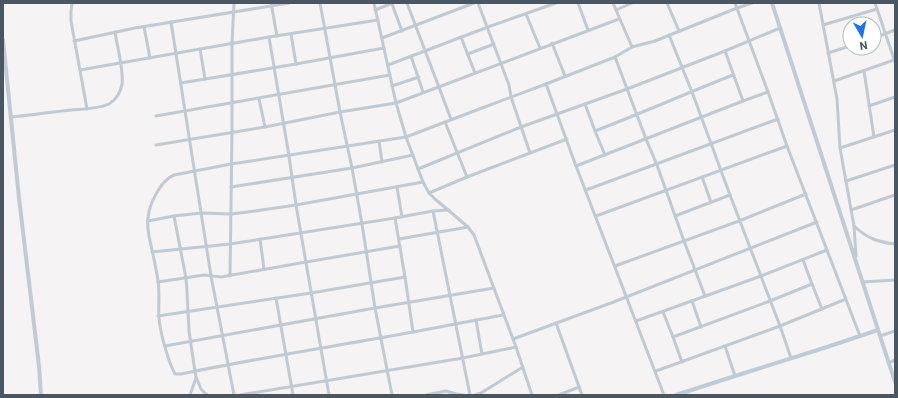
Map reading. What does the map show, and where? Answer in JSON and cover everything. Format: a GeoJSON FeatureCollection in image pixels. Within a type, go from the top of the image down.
{"type":"FeatureCollection","features":[{"type":"Feature","properties":{"kind":"main road"},"geometry":{"type":"LineString","coordinates":[[772,3],[895,382]]}},
{"type":"Feature","properties":{"kind":"main road"},"geometry":{"type":"LineString","coordinates":[[3,40],[41,395]]}},
{"type":"Feature","properties":{"kind":"main road"},"geometry":{"type":"LineString","coordinates":[[676,395],[878,330]]}},
{"type":"Feature","properties":{"kind":"street"},"geometry":{"type":"LineString","coordinates":[[72,3],[71,22],[87,109]]}},
{"type":"Feature","properties":{"kind":"street"},"geometry":{"type":"LineString","coordinates":[[230,276],[232,44],[234,3]]}},
{"type":"Feature","properties":{"kind":"street"},"geometry":{"type":"LineString","coordinates":[[74,41],[115,32],[272,4],[289,3]]}},
{"type":"Feature","properties":{"kind":"street"},"geometry":{"type":"LineString","coordinates":[[320,3],[357,194],[375,308],[392,395]]}},
{"type":"Feature","properties":{"kind":"street"},"geometry":{"type":"LineString","coordinates":[[374,3],[396,103],[406,137],[423,182],[434,199],[468,227],[474,235],[516,347],[532,395]]}},
{"type":"Feature","properties":{"kind":"street"},"geometry":{"type":"LineString","coordinates":[[376,10],[393,3],[402,31]]}},
{"type":"Feature","properties":{"kind":"street"},"geometry":{"type":"LineString","coordinates":[[407,3],[451,119]]}},
{"type":"Feature","properties":{"kind":"street"},"geometry":{"type":"LineString","coordinates":[[382,38],[474,3]]}},
{"type":"Feature","properties":{"kind":"street"},"geometry":{"type":"LineString","coordinates":[[478,3],[501,63],[530,153]]}},
{"type":"Feature","properties":{"kind":"street"},"geometry":{"type":"LineString","coordinates":[[539,3],[541,8]]}},
{"type":"Feature","properties":{"kind":"street"},"geometry":{"type":"LineString","coordinates":[[388,65],[556,3]]}},
{"type":"Feature","properties":{"kind":"street"},"geometry":{"type":"LineString","coordinates":[[578,3],[588,30]]}},
{"type":"Feature","properties":{"kind":"street"},"geometry":{"type":"LineString","coordinates":[[613,3],[632,47]]}},
{"type":"Feature","properties":{"kind":"street"},"geometry":{"type":"LineString","coordinates":[[616,10],[632,3]]}},
{"type":"Feature","properties":{"kind":"street"},"geometry":{"type":"LineString","coordinates":[[667,3],[679,32]]}},
{"type":"Feature","properties":{"kind":"street"},"geometry":{"type":"LineString","coordinates":[[735,3],[778,119],[786,146],[817,222],[860,336]]}},
{"type":"Feature","properties":{"kind":"street"},"geometry":{"type":"LineString","coordinates":[[503,315],[321,349],[175,374],[160,329],[158,316],[158,282],[148,221],[149,210],[154,197],[168,179],[174,175],[231,164],[406,137],[614,57],[632,47],[655,41],[752,3]]}},
{"type":"Feature","properties":{"kind":"street"},"geometry":{"type":"LineString","coordinates":[[819,3],[837,99],[840,148],[854,226],[856,263]]}},
{"type":"Feature","properties":{"kind":"street"},"geometry":{"type":"LineString","coordinates":[[834,81],[895,61],[875,3]]}},
{"type":"Feature","properties":{"kind":"street"},"geometry":{"type":"LineString","coordinates":[[272,4],[277,36]]}},
{"type":"Feature","properties":{"kind":"street"},"geometry":{"type":"LineString","coordinates":[[823,25],[877,8]]}},
{"type":"Feature","properties":{"kind":"street"},"geometry":{"type":"LineString","coordinates":[[526,14],[540,48]]}},
{"type":"Feature","properties":{"kind":"street"},"geometry":{"type":"LineString","coordinates":[[156,145],[283,124],[340,112],[396,103],[619,19]]}},
{"type":"Feature","properties":{"kind":"street"},"geometry":{"type":"LineString","coordinates":[[80,70],[268,37],[378,20]]}},
{"type":"Feature","properties":{"kind":"street"},"geometry":{"type":"LineString","coordinates":[[171,22],[211,276],[234,395]]}},
{"type":"Feature","properties":{"kind":"street"},"geometry":{"type":"LineString","coordinates":[[144,27],[150,58]]}},
{"type":"Feature","properties":{"kind":"street"},"geometry":{"type":"LineString","coordinates":[[418,169],[521,127],[682,68],[780,28]]}},
{"type":"Feature","properties":{"kind":"street"},"geometry":{"type":"LineString","coordinates":[[882,35],[895,30]]}},
{"type":"Feature","properties":{"kind":"street"},"geometry":{"type":"LineString","coordinates":[[11,117],[87,109],[103,106],[115,100],[122,85],[123,77],[115,32]]}},
{"type":"Feature","properties":{"kind":"street"},"geometry":{"type":"LineString","coordinates":[[291,34],[296,64]]}},
{"type":"Feature","properties":{"kind":"street"},"geometry":{"type":"LineString","coordinates":[[669,35],[702,118],[720,170],[791,358]]}},
{"type":"Feature","properties":{"kind":"street"},"geometry":{"type":"LineString","coordinates":[[268,37],[329,395]]}},
{"type":"Feature","properties":{"kind":"street"},"geometry":{"type":"LineString","coordinates":[[461,37],[475,73]]}},
{"type":"Feature","properties":{"kind":"street"},"geometry":{"type":"LineString","coordinates":[[552,43],[565,76]]}},
{"type":"Feature","properties":{"kind":"street"},"geometry":{"type":"LineString","coordinates":[[468,54],[494,44]]}},
{"type":"Feature","properties":{"kind":"street"},"geometry":{"type":"LineString","coordinates":[[181,84],[384,48]]}},
{"type":"Feature","properties":{"kind":"street"},"geometry":{"type":"LineString","coordinates":[[200,49],[205,79]]}},
{"type":"Feature","properties":{"kind":"street"},"geometry":{"type":"LineString","coordinates":[[828,53],[842,49]]}},
{"type":"Feature","properties":{"kind":"street"},"geometry":{"type":"LineString","coordinates":[[724,51],[743,101]]}},
{"type":"Feature","properties":{"kind":"street"},"geometry":{"type":"LineString","coordinates":[[411,56],[424,92]]}},
{"type":"Feature","properties":{"kind":"street"},"geometry":{"type":"LineString","coordinates":[[614,57],[667,190],[675,216],[705,296]]}},
{"type":"Feature","properties":{"kind":"street"},"geometry":{"type":"LineString","coordinates":[[864,71],[874,136]]}},
{"type":"Feature","properties":{"kind":"street"},"geometry":{"type":"LineString","coordinates":[[156,116],[390,75]]}},
{"type":"Feature","properties":{"kind":"street"},"geometry":{"type":"LineString","coordinates":[[595,130],[637,115],[733,75]]}},
{"type":"Feature","properties":{"kind":"street"},"geometry":{"type":"LineString","coordinates":[[392,86],[418,77]]}},
{"type":"Feature","properties":{"kind":"street"},"geometry":{"type":"LineString","coordinates":[[546,84],[664,395]]}},
{"type":"Feature","properties":{"kind":"street"},"geometry":{"type":"LineString","coordinates":[[576,166],[768,92]]}},
{"type":"Feature","properties":{"kind":"street"},"geometry":{"type":"LineString","coordinates":[[869,106],[895,97]]}},
{"type":"Feature","properties":{"kind":"street"},"geometry":{"type":"LineString","coordinates":[[259,98],[265,127]]}},
{"type":"Feature","properties":{"kind":"street"},"geometry":{"type":"LineString","coordinates":[[585,104],[605,155]]}},
{"type":"Feature","properties":{"kind":"street"},"geometry":{"type":"LineString","coordinates":[[586,190],[778,119]]}},
{"type":"Feature","properties":{"kind":"street"},"geometry":{"type":"LineString","coordinates":[[445,122],[467,177]]}},
{"type":"Feature","properties":{"kind":"street"},"geometry":{"type":"LineString","coordinates":[[840,148],[895,130]]}},
{"type":"Feature","properties":{"kind":"street"},"geometry":{"type":"LineString","coordinates":[[429,193],[567,139]]}},
{"type":"Feature","properties":{"kind":"street"},"geometry":{"type":"LineString","coordinates":[[379,141],[382,162]]}},
{"type":"Feature","properties":{"kind":"street"},"geometry":{"type":"LineString","coordinates":[[596,216],[786,146]]}},
{"type":"Feature","properties":{"kind":"street"},"geometry":{"type":"LineString","coordinates":[[231,187],[352,168],[413,155]]}},
{"type":"Feature","properties":{"kind":"street"},"geometry":{"type":"LineString","coordinates":[[846,181],[895,165]]}},
{"type":"Feature","properties":{"kind":"street"},"geometry":{"type":"LineString","coordinates":[[702,177],[711,202]]}},
{"type":"Feature","properties":{"kind":"street"},"geometry":{"type":"LineString","coordinates":[[148,221],[201,213],[231,214],[296,205],[423,182]]}},
{"type":"Feature","properties":{"kind":"street"},"geometry":{"type":"LineString","coordinates":[[397,187],[402,217]]}},
{"type":"Feature","properties":{"kind":"street"},"geometry":{"type":"LineString","coordinates":[[615,266],[740,221],[806,194]]}},
{"type":"Feature","properties":{"kind":"street"},"geometry":{"type":"LineString","coordinates":[[675,216],[730,195]]}},
{"type":"Feature","properties":{"kind":"street"},"geometry":{"type":"LineString","coordinates":[[851,210],[895,195]]}},
{"type":"Feature","properties":{"kind":"street"},"geometry":{"type":"LineString","coordinates":[[152,252],[230,244],[362,224],[433,211],[449,210]]}},
{"type":"Feature","properties":{"kind":"street"},"geometry":{"type":"LineString","coordinates":[[433,211],[470,395]]}},
{"type":"Feature","properties":{"kind":"street"},"geometry":{"type":"LineString","coordinates":[[174,216],[186,278],[190,342],[195,371],[200,389],[206,395]]}},
{"type":"Feature","properties":{"kind":"street"},"geometry":{"type":"LineString","coordinates":[[395,218],[413,332]]}},
{"type":"Feature","properties":{"kind":"street"},"geometry":{"type":"LineString","coordinates":[[513,339],[817,222]]}},
{"type":"Feature","properties":{"kind":"street"},"geometry":{"type":"LineString","coordinates":[[854,226],[872,239],[884,243],[895,244]]}},
{"type":"Feature","properties":{"kind":"street"},"geometry":{"type":"LineString","coordinates":[[399,239],[468,227]]}},
{"type":"Feature","properties":{"kind":"street"},"geometry":{"type":"LineString","coordinates":[[260,239],[264,269]]}},
{"type":"Feature","properties":{"kind":"street"},"geometry":{"type":"LineString","coordinates":[[158,282],[204,275],[219,278],[400,246]]}},
{"type":"Feature","properties":{"kind":"street"},"geometry":{"type":"LineString","coordinates":[[636,321],[761,276],[827,250]]}},
{"type":"Feature","properties":{"kind":"street"},"geometry":{"type":"LineString","coordinates":[[803,260],[822,309]]}},
{"type":"Feature","properties":{"kind":"street"},"geometry":{"type":"LineString","coordinates":[[158,316],[405,277]]}},
{"type":"Feature","properties":{"kind":"street"},"geometry":{"type":"LineString","coordinates":[[862,282],[895,280]]}},
{"type":"Feature","properties":{"kind":"street"},"geometry":{"type":"LineString","coordinates":[[673,337],[812,284]]}},
{"type":"Feature","properties":{"kind":"street"},"geometry":{"type":"LineString","coordinates":[[165,346],[316,318],[494,288]]}},
{"type":"Feature","properties":{"kind":"street"},"geometry":{"type":"LineString","coordinates":[[276,298],[293,395]]}},
{"type":"Feature","properties":{"kind":"street"},"geometry":{"type":"LineString","coordinates":[[656,372],[780,326],[846,299]]}},
{"type":"Feature","properties":{"kind":"street"},"geometry":{"type":"LineString","coordinates":[[692,301],[701,327]]}},
{"type":"Feature","properties":{"kind":"street"},"geometry":{"type":"LineString","coordinates":[[663,312],[682,362]]}},
{"type":"Feature","properties":{"kind":"street"},"geometry":{"type":"LineString","coordinates":[[476,320],[482,354]]}},
{"type":"Feature","properties":{"kind":"street"},"geometry":{"type":"LineString","coordinates":[[556,323],[582,395]]}},
{"type":"Feature","properties":{"kind":"street"},"geometry":{"type":"LineString","coordinates":[[880,336],[895,331]]}},
{"type":"Feature","properties":{"kind":"street"},"geometry":{"type":"LineString","coordinates":[[725,346],[735,376]]}},
{"type":"Feature","properties":{"kind":"street"},"geometry":{"type":"LineString","coordinates":[[240,395],[463,358],[516,347]]}},
{"type":"Feature","properties":{"kind":"street"},"geometry":{"type":"LineString","coordinates":[[888,363],[895,360]]}},
{"type":"Feature","properties":{"kind":"street"},"geometry":{"type":"LineString","coordinates":[[475,395],[481,393],[523,367]]}},
{"type":"Feature","properties":{"kind":"street"},"geometry":{"type":"LineString","coordinates":[[190,395],[196,376]]}},
{"type":"Feature","properties":{"kind":"street"},"geometry":{"type":"LineString","coordinates":[[560,395],[579,387]]}},
{"type":"Feature","properties":{"kind":"street"},"geometry":{"type":"LineString","coordinates":[[426,395],[446,391],[462,395]]}}]}
